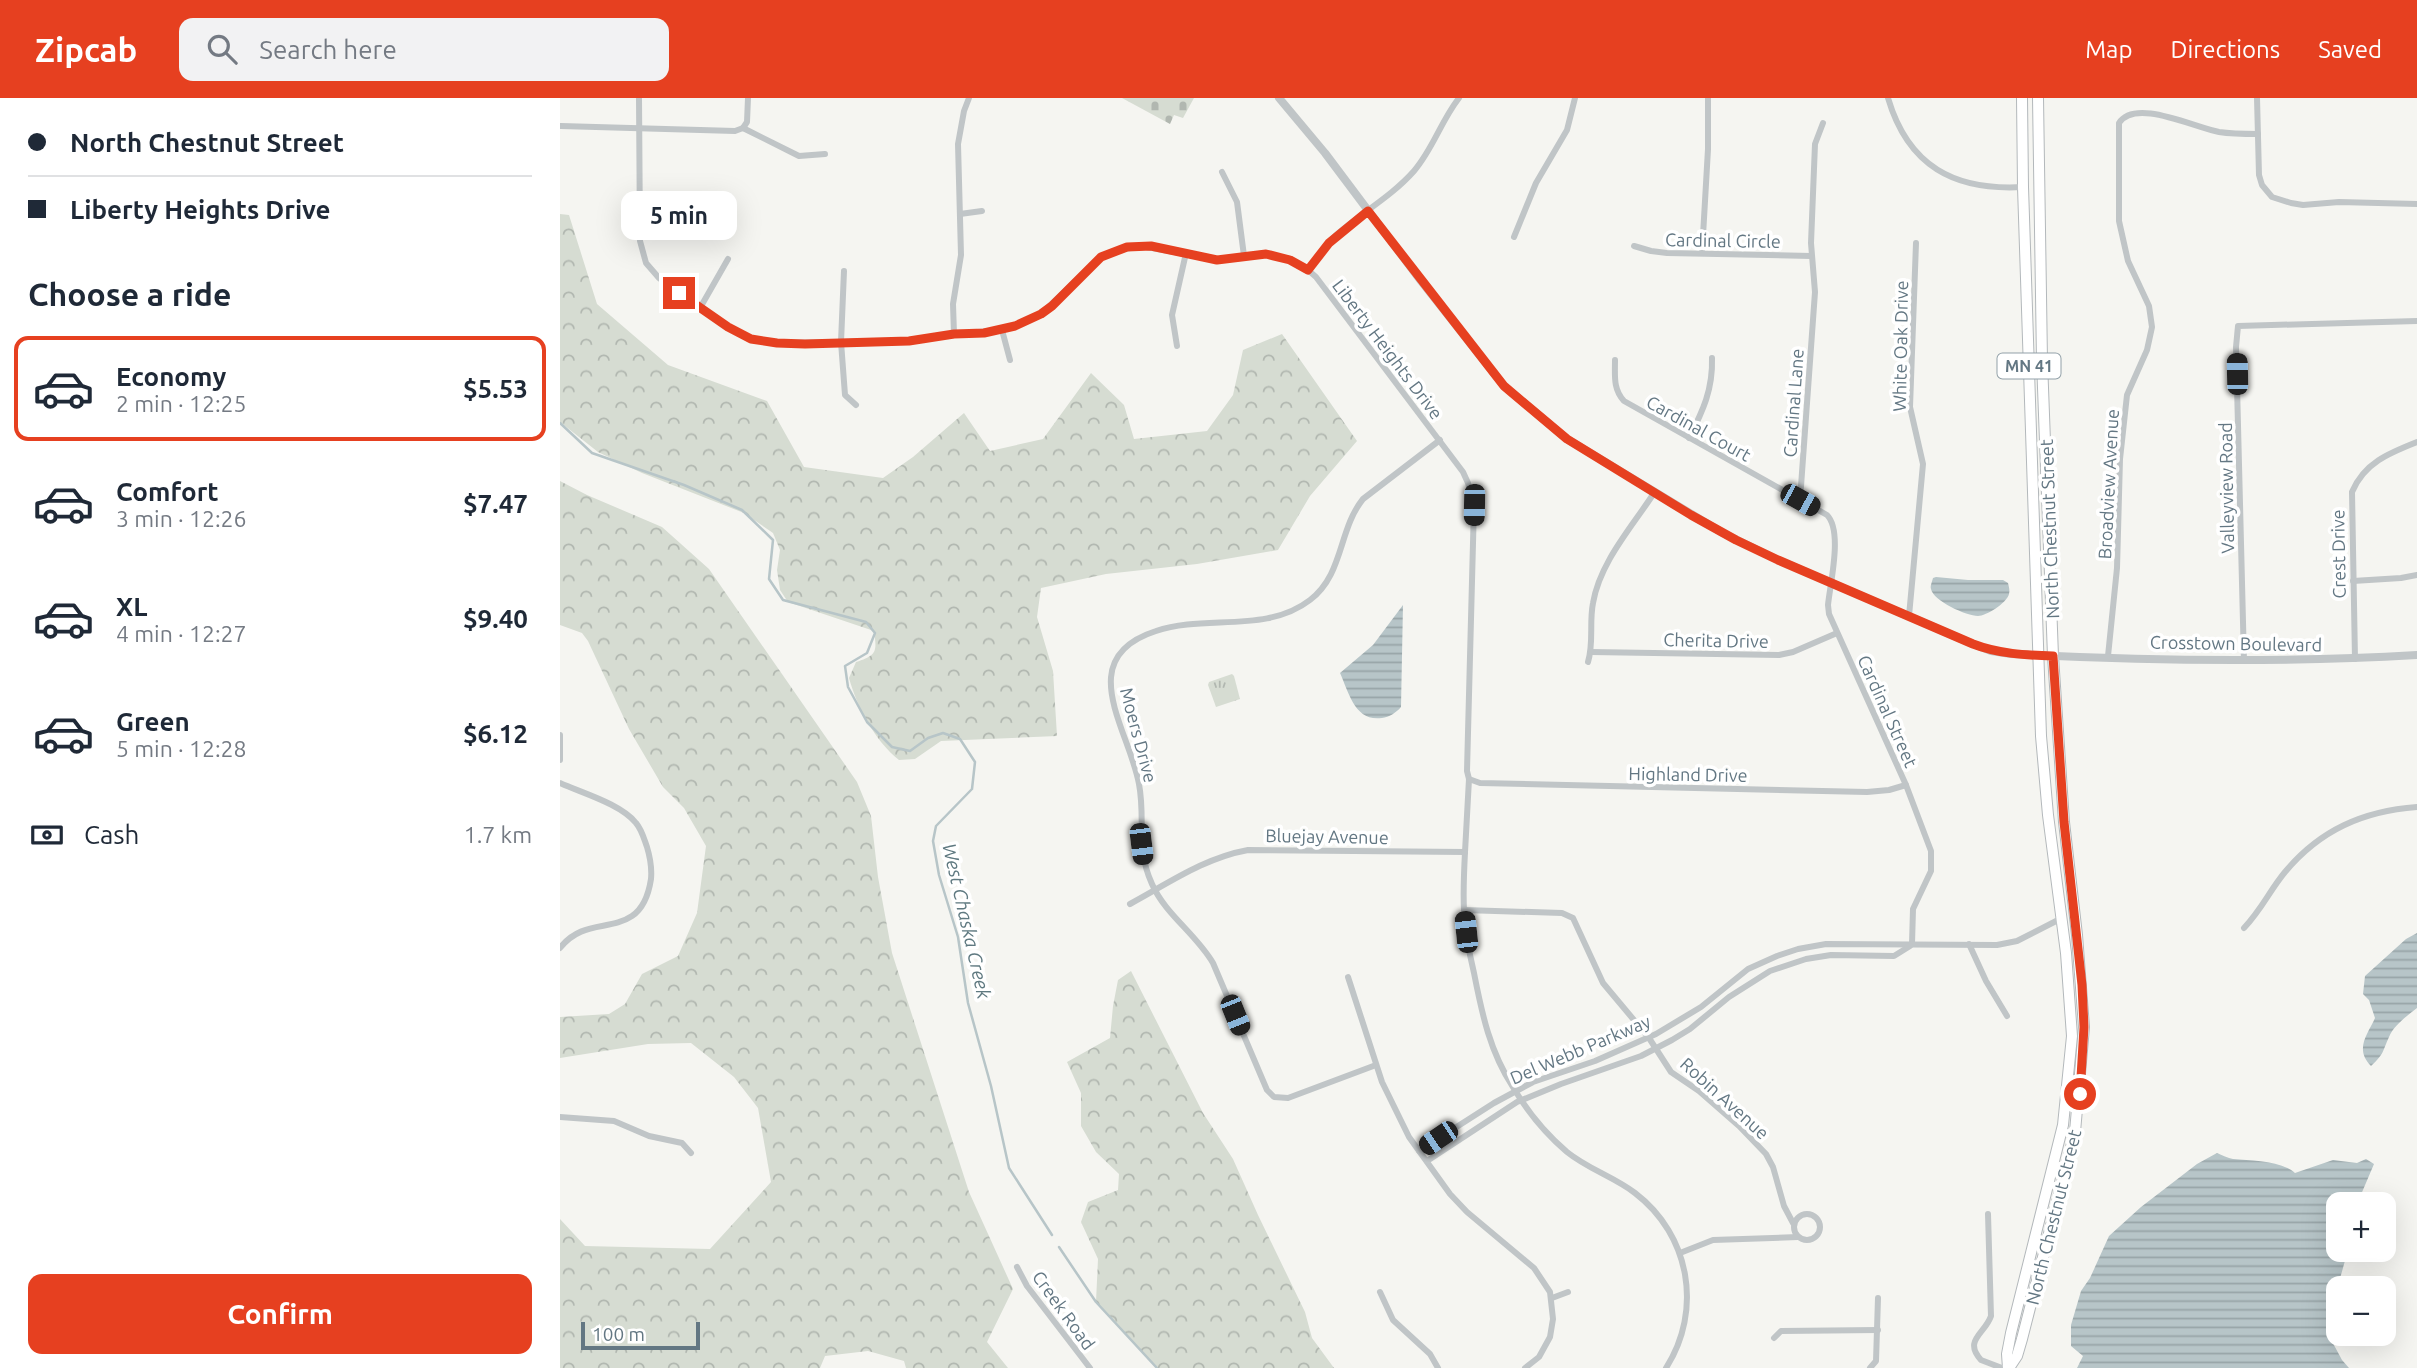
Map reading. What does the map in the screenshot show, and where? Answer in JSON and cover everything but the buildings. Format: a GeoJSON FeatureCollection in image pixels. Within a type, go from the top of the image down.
{"type":"FeatureCollection","features":[{"type":"Feature","properties":{"kind":"main road","name":"North Chestnut Street"},"geometry":{"type":"LineString","coordinates":[[2009,1368],[2007,1354],[2011,1333],[2061,1137],[2072,1036],[2071,994],[2048,815],[2041,736],[2022,98]]}},
{"type":"Feature","properties":{"kind":"main road","name":"North Chestnut Street"},"geometry":{"type":"LineString","coordinates":[[2009,1368],[2017,1356],[2022,1339],[2076,1132],[2084,1027],[2063,808],[2053,656],[2041,321],[2038,98]]}},
{"type":"Feature","properties":{"kind":"street","name":"Liberty Heights Drive"},"geometry":{"type":"LineString","coordinates":[[639,98],[640,241],[646,263],[659,278],[700,308],[751,339],[777,343],[909,341],[1002,330],[1041,314],[1064,295],[1091,265],[1114,251],[1140,246],[1217,260],[1266,254],[1278,256],[1317,277],[1440,440],[1468,483],[1474,505],[1467,771],[1469,779]]}},
{"type":"Feature","properties":{"kind":"street"},"geometry":{"type":"LineString","coordinates":[[561,126],[735,131],[743,128],[747,122],[748,98]]}},
{"type":"Feature","properties":{"kind":"street"},"geometry":{"type":"LineString","coordinates":[[954,334],[953,304],[961,255],[958,144],[969,98]]}},
{"type":"Feature","properties":{"kind":"street","name":"Crosstown Boulevard"},"geometry":{"type":"LineString","coordinates":[[1279,98],[1325,153],[1504,386],[1567,439],[1654,493],[1778,560],[1991,651],[2053,656],[2244,661],[2417,655]]}},
{"type":"Feature","properties":{"kind":"street"},"geometry":{"type":"LineString","coordinates":[[1308,270],[1329,243],[1398,187],[1424,158],[1459,98]]}},
{"type":"Feature","properties":{"kind":"street"},"geometry":{"type":"LineString","coordinates":[[1514,237],[1536,183],[1567,130],[1575,98]]}},
{"type":"Feature","properties":{"kind":"street"},"geometry":{"type":"LineString","coordinates":[[1702,253],[1708,149],[1707,98]]}},
{"type":"Feature","properties":{"kind":"street"},"geometry":{"type":"LineString","coordinates":[[1888,98],[1900,132],[1912,149],[1945,175],[1981,186],[2023,187]]}},
{"type":"Feature","properties":{"kind":"street"},"geometry":{"type":"LineString","coordinates":[[2257,98],[2259,175],[2262,185],[2272,197],[2303,205],[2339,202],[2417,204]]}},
{"type":"Feature","properties":{"kind":"street","name":"Broadview Avenue"},"geometry":{"type":"LineString","coordinates":[[2108,656],[2117,568],[2120,459],[2127,395],[2147,350],[2152,327],[2149,306],[2128,261],[2119,221],[2119,122],[2127,110],[2155,107],[2218,132],[2258,134]]}},
{"type":"Feature","properties":{"kind":"street","name":"Cardinal Lane"},"geometry":{"type":"LineString","coordinates":[[1800,500],[1815,292],[1811,256],[1815,144],[1823,123]]}},
{"type":"Feature","properties":{"kind":"street"},"geometry":{"type":"LineString","coordinates":[[743,128],[799,156],[825,154]]}},
{"type":"Feature","properties":{"kind":"street"},"geometry":{"type":"LineString","coordinates":[[1222,172],[1237,202],[1244,256]]}},
{"type":"Feature","properties":{"kind":"street"},"geometry":{"type":"LineString","coordinates":[[960,214],[982,211]]}},
{"type":"Feature","properties":{"kind":"street","name":"White Oak Drive"},"geometry":{"type":"LineString","coordinates":[[1909,616],[1923,464],[1922,449],[1910,407],[1916,243]]}},
{"type":"Feature","properties":{"kind":"street","name":"Cardinal Circle"},"geometry":{"type":"LineString","coordinates":[[1634,246],[1658,252],[1811,256]]}},
{"type":"Feature","properties":{"kind":"street"},"geometry":{"type":"LineString","coordinates":[[1177,346],[1172,315],[1186,253]]}},
{"type":"Feature","properties":{"kind":"street"},"geometry":{"type":"LineString","coordinates":[[700,308],[728,259]]}},
{"type":"Feature","properties":{"kind":"street"},"geometry":{"type":"LineString","coordinates":[[844,271],[841,342],[845,395],[856,405]]}},
{"type":"Feature","properties":{"kind":"street","name":"Valleyview Road"},"geometry":{"type":"LineString","coordinates":[[2244,661],[2236,347],[2238,326],[2417,321]]}},
{"type":"Feature","properties":{"kind":"street"},"geometry":{"type":"LineString","coordinates":[[1002,330],[1010,360]]}},
{"type":"Feature","properties":{"kind":"street"},"geometry":{"type":"LineString","coordinates":[[1689,438],[1709,395],[1712,358]]}},
{"type":"Feature","properties":{"kind":"street","name":"Cardinal Court"},"geometry":{"type":"LineString","coordinates":[[1615,360],[1615,386],[1620,398],[1800,500]]}},
{"type":"Feature","properties":{"kind":"street","name":"Moers Drive"},"geometry":{"type":"LineString","coordinates":[[1376,1065],[1288,1098],[1272,1095],[1262,1082],[1213,963],[1203,947],[1155,891],[1142,858],[1139,785],[1110,687],[1111,670],[1119,654],[1139,638],[1165,628],[1272,618],[1306,604],[1323,587],[1335,569],[1354,511],[1363,499],[1440,440]]}},
{"type":"Feature","properties":{"kind":"street","name":"Crest Drive"},"geometry":{"type":"LineString","coordinates":[[2355,659],[2351,492],[2364,469],[2417,442]]}},
{"type":"Feature","properties":{"kind":"street"},"geometry":{"type":"LineString","coordinates":[[1588,663],[1591,652],[1592,603],[1600,578],[1654,493]]}},
{"type":"Feature","properties":{"kind":"street"},"geometry":{"type":"LineString","coordinates":[[1800,500],[1827,516],[1834,525],[1830,583]]}},
{"type":"Feature","properties":{"kind":"street"},"geometry":{"type":"LineString","coordinates":[[2353,581],[2417,575]]}},
{"type":"Feature","properties":{"kind":"street","name":"Cardinal Street"},"geometry":{"type":"LineString","coordinates":[[1830,583],[1828,606],[1837,633],[1906,785],[1931,851],[1931,871],[1913,909],[1912,944]]}},
{"type":"Feature","properties":{"kind":"street","name":"Cherita Drive"},"geometry":{"type":"LineString","coordinates":[[1591,652],[1779,655],[1793,652],[1837,633]]}},
{"type":"Feature","properties":{"kind":"street"},"geometry":{"type":"LineString","coordinates":[[560,735],[560,760]]}},
{"type":"Feature","properties":{"kind":"street"},"geometry":{"type":"LineString","coordinates":[[1469,779],[1464,910],[1484,1025],[1501,1069],[1544,1129],[1568,1153],[1628,1188],[1646,1203],[1664,1224],[1680,1253],[1686,1276],[1687,1305],[1681,1340],[1666,1368]]}},
{"type":"Feature","properties":{"kind":"street","name":"Highland Drive"},"geometry":{"type":"LineString","coordinates":[[1469,779],[1480,783],[1854,792],[1889,790],[1906,785]]}},
{"type":"Feature","properties":{"kind":"street"},"geometry":{"type":"LineString","coordinates":[[560,783],[624,812],[636,822],[650,856],[652,874],[649,892],[632,917],[580,931],[560,948]]}},
{"type":"Feature","properties":{"kind":"street"},"geometry":{"type":"LineString","coordinates":[[2244,928],[2259,912],[2285,872],[2326,833],[2371,813],[2417,807]]}},
{"type":"Feature","properties":{"kind":"street","name":"Bluejay Avenue"},"geometry":{"type":"LineString","coordinates":[[1130,904],[1199,864],[1248,850],[1465,852]]}},
{"type":"Feature","properties":{"kind":"street","name":"Robin Avenue"},"geometry":{"type":"LineString","coordinates":[[1464,910],[1570,915],[1603,983],[1648,1038],[1671,1072],[1699,1091],[1766,1154],[1773,1167],[1784,1206],[1793,1223]]}},
{"type":"Feature","properties":{"kind":"street","name":"Del Webb Parkway"},"geometry":{"type":"LineString","coordinates":[[1419,1151],[1515,1091],[1549,1075],[1595,1061],[1648,1038],[1701,1007],[1748,969],[1777,956],[1826,944],[1997,945],[2017,941],[2062,918]]}},
{"type":"Feature","properties":{"kind":"street","name":"Del Webb Parkway"},"geometry":{"type":"LineString","coordinates":[[1427,1161],[1522,1100],[1655,1049],[1690,1029],[1729,997],[1770,971],[1806,959],[1831,955],[1894,956],[1912,944]]}},
{"type":"Feature","properties":{"kind":"street"},"geometry":{"type":"LineString","coordinates":[[1969,944],[1986,981],[2007,1016]]}},
{"type":"Feature","properties":{"kind":"street"},"geometry":{"type":"LineString","coordinates":[[1349,978],[1376,1065],[1409,1137],[1450,1194],[1467,1212],[1534,1268],[1545,1282],[1552,1298],[1553,1319],[1546,1345],[1539,1357],[1525,1368]]}},
{"type":"Feature","properties":{"kind":"street"},"geometry":{"type":"LineString","coordinates":[[560,1117],[614,1121],[649,1136],[682,1143],[691,1153]]}},
{"type":"Feature","properties":{"kind":"street"},"geometry":{"type":"LineString","coordinates":[[1988,1214],[1991,1317],[1989,1324],[1976,1338],[1975,1349],[1981,1360],[2002,1368]]}},
{"type":"Feature","properties":{"kind":"street"},"geometry":{"type":"LineString","coordinates":[[1680,1253],[1713,1240],[1815,1238],[1821,1230],[1818,1216],[1797,1216],[1793,1230],[1798,1237]]}},
{"type":"Feature","properties":{"kind":"street","name":"Creek Road"},"geometry":{"type":"LineString","coordinates":[[1017,1267],[1027,1286],[1090,1368]]}},
{"type":"Feature","properties":{"kind":"street"},"geometry":{"type":"LineString","coordinates":[[1380,1292],[1393,1320],[1430,1354],[1438,1368]]}},
{"type":"Feature","properties":{"kind":"street"},"geometry":{"type":"LineString","coordinates":[[1552,1298],[1568,1292]]}},
{"type":"Feature","properties":{"kind":"street"},"geometry":{"type":"LineString","coordinates":[[1870,1368],[1876,1361],[1878,1298]]}},
{"type":"Feature","properties":{"kind":"street"},"geometry":{"type":"LineString","coordinates":[[1774,1338],[1781,1331],[1878,1330]]}},
{"type":"Feature","properties":{"kind":"green space"},"geometry":{"type":"Polygon","coordinates":[[[1122,98],[1194,98],[1183,118],[1174,115],[1170,124],[1122,98]]]}},
{"type":"Feature","properties":{"kind":"green space"},"geometry":{"type":"Polygon","coordinates":[[[560,214],[569,215],[597,304],[668,365],[767,401],[804,467],[883,478],[913,457],[964,413],[990,451],[1043,439],[1091,373],[1124,405],[1134,439],[1207,431],[1233,395],[1243,350],[1282,334],[1357,441],[1310,496],[1278,550],[1197,564],[1106,574],[1041,588],[1037,617],[1053,671],[1057,736],[941,741],[915,759],[899,760],[882,743],[868,723],[849,678],[856,662],[874,652],[874,631],[788,602],[780,590],[777,570],[780,550],[773,533],[744,513],[642,473],[598,452],[560,422],[560,214]]]}},
{"type":"Feature","properties":{"kind":"green space"},"geometry":{"type":"Polygon","coordinates":[[[560,481],[662,527],[709,569],[857,782],[871,816],[878,877],[892,953],[969,1192],[1013,1289],[987,1342],[1008,1368],[906,1368],[904,1361],[868,1351],[825,1356],[820,1368],[560,1368],[560,1219],[585,1246],[710,1249],[771,1182],[758,1108],[734,1077],[691,1043],[648,1044],[560,1058],[560,1017],[609,1014],[625,1004],[642,974],[678,956],[697,913],[706,846],[684,808],[663,787],[629,729],[588,641],[582,633],[560,625],[560,481]]]}},
{"type":"Feature","properties":{"kind":"green space"},"geometry":{"type":"Polygon","coordinates":[[[1232,674],[1240,699],[1216,707],[1209,682],[1232,674]]]}},
{"type":"Feature","properties":{"kind":"green space"},"geometry":{"type":"Polygon","coordinates":[[[1131,971],[1203,1113],[1233,1159],[1305,1312],[1312,1338],[1334,1368],[1157,1368],[1096,1302],[1098,1259],[1081,1222],[1088,1202],[1118,1190],[1119,1174],[1096,1152],[1081,1126],[1081,1093],[1067,1062],[1110,1038],[1118,980],[1131,971]]]}},
{"type":"Feature","properties":{"kind":"shaded area"},"geometry":{"type":"Polygon","coordinates":[[[1933,578],[2003,580],[2008,583],[2009,593],[1996,608],[1982,615],[1973,615],[1951,607],[1933,594],[1931,588],[1933,578]]]}},
{"type":"Feature","properties":{"kind":"shaded area"},"geometry":{"type":"Polygon","coordinates":[[[1403,605],[1401,707],[1387,717],[1373,718],[1359,711],[1340,673],[1373,645],[1403,605]]]}},
{"type":"Feature","properties":{"kind":"shaded area"},"geometry":{"type":"Polygon","coordinates":[[[2417,933],[2417,1008],[2394,1029],[2381,1055],[2371,1066],[2363,1054],[2363,1048],[2375,1018],[2369,1000],[2363,994],[2365,976],[2406,939],[2417,933]]]}},
{"type":"Feature","properties":{"kind":"shaded area"},"geometry":{"type":"Polygon","coordinates":[[[2217,1153],[2233,1159],[2274,1163],[2295,1173],[2333,1160],[2357,1163],[2366,1159],[2374,1164],[2362,1192],[2326,1192],[2326,1262],[2345,1262],[2341,1276],[2326,1276],[2326,1346],[2334,1346],[2349,1368],[2077,1368],[2083,1356],[2071,1346],[2071,1325],[2081,1291],[2090,1278],[2109,1236],[2141,1207],[2197,1164],[2217,1153]]]}},
{"type":"Feature","properties":{"kind":"waterway","name":"West Chaska Creek"},"geometry":{"type":"LineString","coordinates":[[560,423],[592,453],[684,485],[742,510],[773,540],[769,579],[783,600],[866,622],[875,633],[867,653],[845,666],[848,687],[867,722],[892,747],[910,751],[928,738],[943,733],[960,739],[975,762],[972,789],[936,826],[933,841],[939,875],[958,937],[968,1003],[991,1086],[1009,1168],[1052,1235]]}},
{"type":"Feature","properties":{"kind":"waterway","name":"West Chaska Creek"},"geometry":{"type":"LineString","coordinates":[[1059,1247],[1096,1302],[1157,1368]]}},
{"type":"Feature","properties":{"kind":"route"},"geometry":{"type":"LineString","coordinates":[[679,293],[728,327],[751,339],[777,343],[909,341],[954,334],[984,333],[1015,326],[1041,314],[1064,295],[1091,265],[1114,251],[1127,247],[1151,246],[1217,260],[1266,254],[1290,260],[1308,270],[1337,234],[1368,211],[1504,386],[1567,439],[1691,515],[1778,560],[1991,651],[2053,656],[2064,822],[2082,985],[2084,1027],[2080,1094]]}}]}
